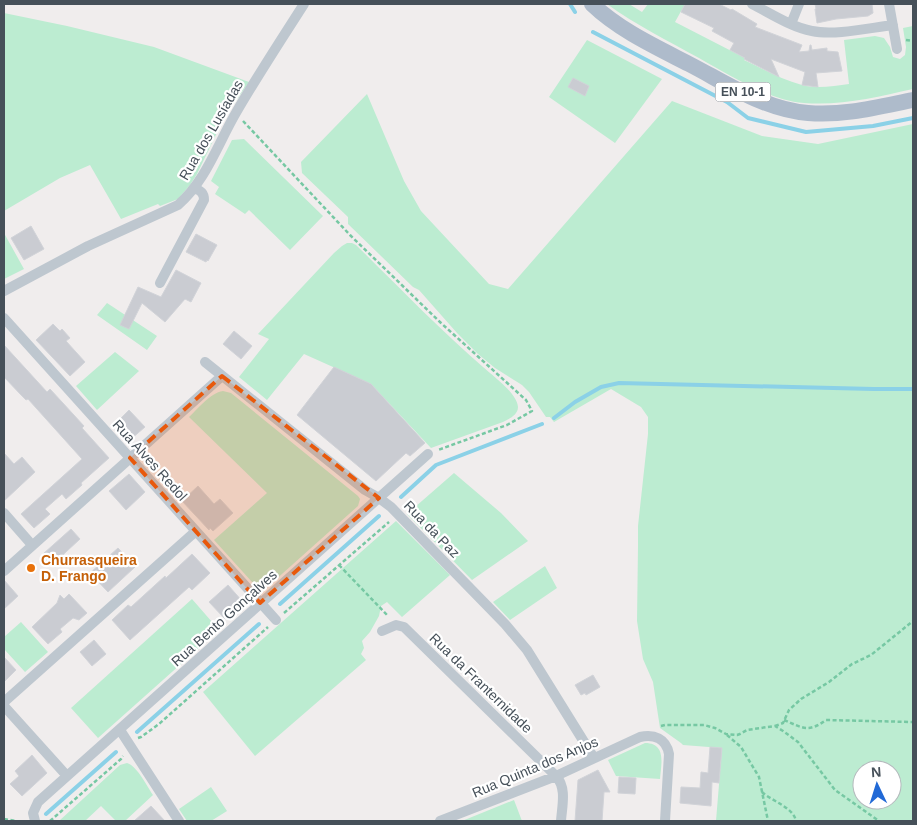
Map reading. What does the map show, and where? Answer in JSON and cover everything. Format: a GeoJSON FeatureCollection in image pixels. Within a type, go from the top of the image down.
{"type":"FeatureCollection","features":[{"type":"Feature","properties":{"kind":"main road","name":"EN 10-1"},"geometry":{"type":"LineString","coordinates":[[592,4],[611,19],[659,48],[751,96],[787,110],[806,113],[840,113],[913,100]]}},
{"type":"Feature","properties":{"kind":"street","name":"Rua dos Lusíadas"},"geometry":{"type":"LineString","coordinates":[[4,291],[88,246],[178,205],[194,188],[236,113],[304,4]]}},
{"type":"Feature","properties":{"kind":"street"},"geometry":{"type":"LineString","coordinates":[[752,4],[791,24],[811,31],[836,32],[893,25]]}},
{"type":"Feature","properties":{"kind":"street"},"geometry":{"type":"LineString","coordinates":[[791,24],[799,4]]}},
{"type":"Feature","properties":{"kind":"street"},"geometry":{"type":"LineString","coordinates":[[889,4],[897,49]]}},
{"type":"Feature","properties":{"kind":"street"},"geometry":{"type":"LineString","coordinates":[[160,283],[204,200],[202,192],[194,188]]}},
{"type":"Feature","properties":{"kind":"street","name":"Rua Alves Redol"},"geometry":{"type":"LineString","coordinates":[[4,318],[276,620]]}},
{"type":"Feature","properties":{"kind":"street","name":"Rua da Paz"},"geometry":{"type":"LineString","coordinates":[[205,362],[365,490],[392,507],[516,636],[531,656],[594,758]]}},
{"type":"Feature","properties":{"kind":"street"},"geometry":{"type":"LineString","coordinates":[[4,572],[222,376]]}},
{"type":"Feature","properties":{"kind":"street","name":"Rua Bento Gonçalves"},"geometry":{"type":"LineString","coordinates":[[35,821],[33,813],[38,802],[67,776],[123,734],[260,603],[428,454]]}},
{"type":"Feature","properties":{"kind":"street"},"geometry":{"type":"LineString","coordinates":[[4,513],[32,545]]}},
{"type":"Feature","properties":{"kind":"street"},"geometry":{"type":"LineString","coordinates":[[67,776],[4,704],[196,532]]}},
{"type":"Feature","properties":{"kind":"street"},"geometry":{"type":"LineString","coordinates":[[382,632],[396,625]]}},
{"type":"Feature","properties":{"kind":"street","name":"Rua da Franternidade"},"geometry":{"type":"LineString","coordinates":[[396,625],[404,627],[556,776]]}},
{"type":"Feature","properties":{"kind":"street"},"geometry":{"type":"LineString","coordinates":[[123,734],[179,821]]}},
{"type":"Feature","properties":{"kind":"street","name":"Rua Quinta dos Anjos"},"geometry":{"type":"LineString","coordinates":[[440,821],[556,776],[640,736],[647,735],[660,738],[668,748],[669,760],[664,821]]}},
{"type":"Feature","properties":{"kind":"street"},"geometry":{"type":"LineString","coordinates":[[556,776],[563,790],[561,821]]}},
{"type":"Feature","properties":{"kind":"path"},"geometry":{"type":"LineString","coordinates":[[236,113],[350,235],[441,323],[526,400],[532,410],[507,425],[428,454]]}},
{"type":"Feature","properties":{"kind":"path"},"geometry":{"type":"LineString","coordinates":[[123,734],[134,739],[141,737],[159,724],[398,514]]}},
{"type":"Feature","properties":{"kind":"path"},"geometry":{"type":"LineString","coordinates":[[339,564],[396,625]]}},
{"type":"Feature","properties":{"kind":"path"},"geometry":{"type":"LineString","coordinates":[[726,734],[736,735],[747,730],[783,723],[786,715],[802,699],[829,682],[852,664],[871,654],[913,621]]}},
{"type":"Feature","properties":{"kind":"path"},"geometry":{"type":"LineString","coordinates":[[784,720],[804,729],[814,728],[826,720],[913,722]]}},
{"type":"Feature","properties":{"kind":"path"},"geometry":{"type":"LineString","coordinates":[[665,725],[704,725],[715,728],[726,734],[741,747],[759,777],[768,821]]}},
{"type":"Feature","properties":{"kind":"path"},"geometry":{"type":"LineString","coordinates":[[775,726],[798,742],[835,790],[879,821]]}},
{"type":"Feature","properties":{"kind":"path"},"geometry":{"type":"LineString","coordinates":[[50,821],[120,759],[127,750],[123,734]]}},
{"type":"Feature","properties":{"kind":"path"},"geometry":{"type":"LineString","coordinates":[[762,792],[795,816],[796,821]]}},
{"type":"Feature","properties":{"kind":"path"},"geometry":{"type":"LineString","coordinates":[[4,819],[16,821]]}},
{"type":"Feature","properties":{"kind":"highlighted area"},"geometry":{"type":"Polygon","coordinates":[[[222,376],[379,498],[260,603],[130,458],[222,376]]]}},
{"type":"Feature","properties":{"kind":"green space"},"geometry":{"type":"Polygon","coordinates":[[[607,4],[629,4],[642,12],[648,4],[685,4],[675,22],[773,74],[795,83],[814,87],[849,84],[844,40],[875,36],[884,38],[890,47],[893,57],[900,59],[905,55],[906,47],[903,28],[913,26],[913,89],[845,102],[818,104],[791,101],[763,92],[736,79],[641,26],[607,4]]]}},
{"type":"Feature","properties":{"kind":"green space"},"geometry":{"type":"Polygon","coordinates":[[[4,13],[154,47],[249,82],[223,120],[197,174],[178,199],[160,206],[158,204],[121,219],[90,165],[60,178],[4,211],[4,13]]]}},
{"type":"Feature","properties":{"kind":"green space"},"geometry":{"type":"Polygon","coordinates":[[[587,40],[662,79],[615,143],[549,97],[587,40]]]}},
{"type":"Feature","properties":{"kind":"green space"},"geometry":{"type":"Polygon","coordinates":[[[367,94],[404,181],[421,211],[489,284],[508,289],[672,101],[762,136],[818,144],[913,124],[913,821],[716,821],[722,748],[683,745],[660,728],[653,682],[643,659],[637,621],[638,526],[648,434],[648,417],[641,407],[611,389],[554,422],[550,417],[546,417],[522,385],[495,368],[478,354],[419,290],[413,287],[348,224],[348,217],[302,173],[301,162],[367,94]]]}},
{"type":"Feature","properties":{"kind":"green space"},"geometry":{"type":"Polygon","coordinates":[[[244,139],[323,216],[290,250],[249,210],[245,214],[215,194],[219,187],[211,181],[232,140],[244,139]]]}},
{"type":"Feature","properties":{"kind":"green space"},"geometry":{"type":"Polygon","coordinates":[[[4,233],[24,269],[4,279],[4,233]]]}},
{"type":"Feature","properties":{"kind":"green space"},"geometry":{"type":"Polygon","coordinates":[[[347,243],[356,245],[450,338],[504,385],[517,402],[518,410],[515,414],[503,422],[431,448],[371,384],[304,354],[267,400],[239,377],[269,339],[258,334],[334,253],[347,243]]]}},
{"type":"Feature","properties":{"kind":"green space"},"geometry":{"type":"Polygon","coordinates":[[[107,303],[157,336],[147,350],[97,315],[107,303]]]}},
{"type":"Feature","properties":{"kind":"green space"},"geometry":{"type":"Polygon","coordinates":[[[115,352],[139,371],[97,410],[76,386],[115,352]]]}},
{"type":"Feature","properties":{"kind":"green space"},"geometry":{"type":"Polygon","coordinates":[[[223,391],[231,393],[360,499],[358,506],[273,582],[265,585],[257,585],[252,582],[214,540],[267,493],[189,417],[209,398],[223,391]]]}},
{"type":"Feature","properties":{"kind":"green space"},"geometry":{"type":"Polygon","coordinates":[[[454,473],[501,513],[528,541],[472,580],[407,514],[454,473]]]}},
{"type":"Feature","properties":{"kind":"green space"},"geometry":{"type":"Polygon","coordinates":[[[396,521],[450,575],[402,617],[387,602],[381,606],[379,616],[370,632],[362,641],[364,648],[361,654],[366,660],[255,756],[203,692],[396,521]]]}},
{"type":"Feature","properties":{"kind":"green space"},"geometry":{"type":"Polygon","coordinates":[[[545,566],[557,588],[510,620],[493,602],[545,566]]]}},
{"type":"Feature","properties":{"kind":"green space"},"geometry":{"type":"Polygon","coordinates":[[[192,599],[219,630],[98,738],[71,708],[192,599]]]}},
{"type":"Feature","properties":{"kind":"green space"},"geometry":{"type":"Polygon","coordinates":[[[21,622],[48,652],[25,672],[4,649],[4,637],[21,622]]]}},
{"type":"Feature","properties":{"kind":"green space"},"geometry":{"type":"Polygon","coordinates":[[[645,743],[652,744],[660,751],[660,779],[616,776],[608,760],[645,743]]]}},
{"type":"Feature","properties":{"kind":"green space"},"geometry":{"type":"Polygon","coordinates":[[[127,763],[138,772],[153,795],[125,821],[116,821],[101,806],[85,821],[59,821],[120,765],[127,763]]]}},
{"type":"Feature","properties":{"kind":"green space"},"geometry":{"type":"Polygon","coordinates":[[[211,787],[227,811],[211,821],[187,821],[179,809],[211,787]]]}},
{"type":"Feature","properties":{"kind":"green space"},"geometry":{"type":"Polygon","coordinates":[[[514,800],[522,821],[462,821],[514,800]]]}},
{"type":"Feature","properties":{"kind":"building"},"geometry":{"type":"Polygon","coordinates":[[[685,4],[719,4],[732,9],[757,24],[755,27],[802,45],[799,52],[809,51],[811,45],[812,50],[827,48],[827,51],[838,52],[842,71],[816,73],[818,87],[802,85],[805,72],[771,59],[779,77],[730,50],[734,43],[712,31],[714,28],[681,12],[685,4]]]}},
{"type":"Feature","properties":{"kind":"building"},"geometry":{"type":"Polygon","coordinates":[[[815,4],[872,4],[873,13],[868,16],[817,23],[815,4]]]}},
{"type":"Feature","properties":{"kind":"building"},"geometry":{"type":"Polygon","coordinates":[[[573,78],[589,86],[585,96],[568,87],[573,78]]]}},
{"type":"Feature","properties":{"kind":"building"},"geometry":{"type":"Polygon","coordinates":[[[31,226],[44,249],[24,260],[11,238],[31,226]]]}},
{"type":"Feature","properties":{"kind":"building"},"geometry":{"type":"Polygon","coordinates":[[[196,234],[217,245],[206,262],[186,252],[196,234]]]}},
{"type":"Feature","properties":{"kind":"building"},"geometry":{"type":"Polygon","coordinates":[[[176,270],[201,283],[191,302],[185,299],[165,322],[142,303],[129,329],[120,325],[138,287],[161,297],[176,270]]]}},
{"type":"Feature","properties":{"kind":"building"},"geometry":{"type":"Polygon","coordinates":[[[53,324],[60,331],[62,329],[70,338],[66,341],[85,362],[70,376],[36,340],[53,324]]]}},
{"type":"Feature","properties":{"kind":"building"},"geometry":{"type":"Polygon","coordinates":[[[234,331],[252,346],[241,359],[223,344],[234,331]]]}},
{"type":"Feature","properties":{"kind":"building"},"geometry":{"type":"Polygon","coordinates":[[[4,345],[47,392],[50,389],[84,426],[82,428],[109,458],[66,499],[62,494],[45,509],[50,514],[34,528],[21,514],[82,459],[28,399],[26,400],[4,377],[4,345]]]}},
{"type":"Feature","properties":{"kind":"building"},"geometry":{"type":"Polygon","coordinates":[[[334,367],[371,384],[425,443],[410,456],[406,453],[376,481],[297,415],[334,367]]]}},
{"type":"Feature","properties":{"kind":"building"},"geometry":{"type":"Polygon","coordinates":[[[129,410],[145,427],[131,439],[116,423],[129,410]]]}},
{"type":"Feature","properties":{"kind":"building"},"geometry":{"type":"Polygon","coordinates":[[[4,453],[14,464],[22,457],[35,472],[4,501],[4,453]]]}},
{"type":"Feature","properties":{"kind":"building"},"geometry":{"type":"Polygon","coordinates":[[[129,474],[145,492],[126,510],[109,491],[129,474]]]}},
{"type":"Feature","properties":{"kind":"building"},"geometry":{"type":"Polygon","coordinates":[[[198,486],[214,504],[220,499],[233,513],[213,531],[210,528],[209,530],[182,501],[198,486]]]}},
{"type":"Feature","properties":{"kind":"building"},"geometry":{"type":"Polygon","coordinates":[[[71,529],[80,539],[53,564],[43,554],[71,529]]]}},
{"type":"Feature","properties":{"kind":"building"},"geometry":{"type":"Polygon","coordinates":[[[118,548],[135,567],[108,592],[90,573],[118,548]]]}},
{"type":"Feature","properties":{"kind":"building"},"geometry":{"type":"Polygon","coordinates":[[[192,554],[210,573],[192,590],[189,587],[130,640],[112,620],[128,605],[131,607],[192,554]]]}},
{"type":"Feature","properties":{"kind":"building"},"geometry":{"type":"Polygon","coordinates":[[[4,580],[18,596],[4,609],[4,580]]]}},
{"type":"Feature","properties":{"kind":"building"},"geometry":{"type":"Polygon","coordinates":[[[228,585],[243,602],[225,619],[209,602],[228,585]]]}},
{"type":"Feature","properties":{"kind":"building"},"geometry":{"type":"Polygon","coordinates":[[[69,594],[87,613],[79,620],[73,618],[60,629],[62,632],[48,644],[32,627],[57,603],[60,595],[64,599],[69,594]]]}},
{"type":"Feature","properties":{"kind":"building"},"geometry":{"type":"Polygon","coordinates":[[[94,640],[106,654],[92,666],[80,652],[94,640]]]}},
{"type":"Feature","properties":{"kind":"building"},"geometry":{"type":"Polygon","coordinates":[[[4,657],[16,670],[4,682],[4,657]]]}},
{"type":"Feature","properties":{"kind":"building"},"geometry":{"type":"Polygon","coordinates":[[[593,675],[600,687],[586,695],[585,693],[581,695],[575,685],[593,675]]]}},
{"type":"Feature","properties":{"kind":"building"},"geometry":{"type":"Polygon","coordinates":[[[710,747],[722,748],[719,783],[712,782],[711,806],[680,803],[681,787],[700,788],[701,772],[708,773],[710,747]]]}},
{"type":"Feature","properties":{"kind":"building"},"geometry":{"type":"Polygon","coordinates":[[[32,755],[47,773],[22,796],[10,784],[19,776],[15,771],[32,755]]]}},
{"type":"Feature","properties":{"kind":"building"},"geometry":{"type":"Polygon","coordinates":[[[598,770],[610,792],[604,792],[602,821],[575,821],[578,780],[598,770]]]}},
{"type":"Feature","properties":{"kind":"building"},"geometry":{"type":"Polygon","coordinates":[[[619,777],[636,778],[635,794],[618,793],[619,777]]]}},
{"type":"Feature","properties":{"kind":"building"},"geometry":{"type":"Polygon","coordinates":[[[151,806],[165,821],[134,821],[151,806]]]}},
{"type":"Feature","properties":{"kind":"waterway"},"geometry":{"type":"LineString","coordinates":[[570,4],[575,12]]}},
{"type":"Feature","properties":{"kind":"waterway"},"geometry":{"type":"LineString","coordinates":[[593,32],[727,102],[748,118],[806,132],[873,126],[913,118]]}},
{"type":"Feature","properties":{"kind":"waterway"},"geometry":{"type":"LineString","coordinates":[[554,418],[575,402],[601,387],[619,383],[913,389]]}},
{"type":"Feature","properties":{"kind":"waterway"},"geometry":{"type":"LineString","coordinates":[[401,497],[436,465],[542,424]]}},
{"type":"Feature","properties":{"kind":"waterway"},"geometry":{"type":"LineString","coordinates":[[280,604],[379,516]]}},
{"type":"Feature","properties":{"kind":"waterway"},"geometry":{"type":"LineString","coordinates":[[137,732],[259,624]]}},
{"type":"Feature","properties":{"kind":"waterway"},"geometry":{"type":"LineString","coordinates":[[46,814],[116,752]]}},
{"type":"Feature","properties":{"kind":"place","name":"Churrasqueira D. Frango"},"geometry":{"type":"Point","coordinates":[31,568]}}]}
